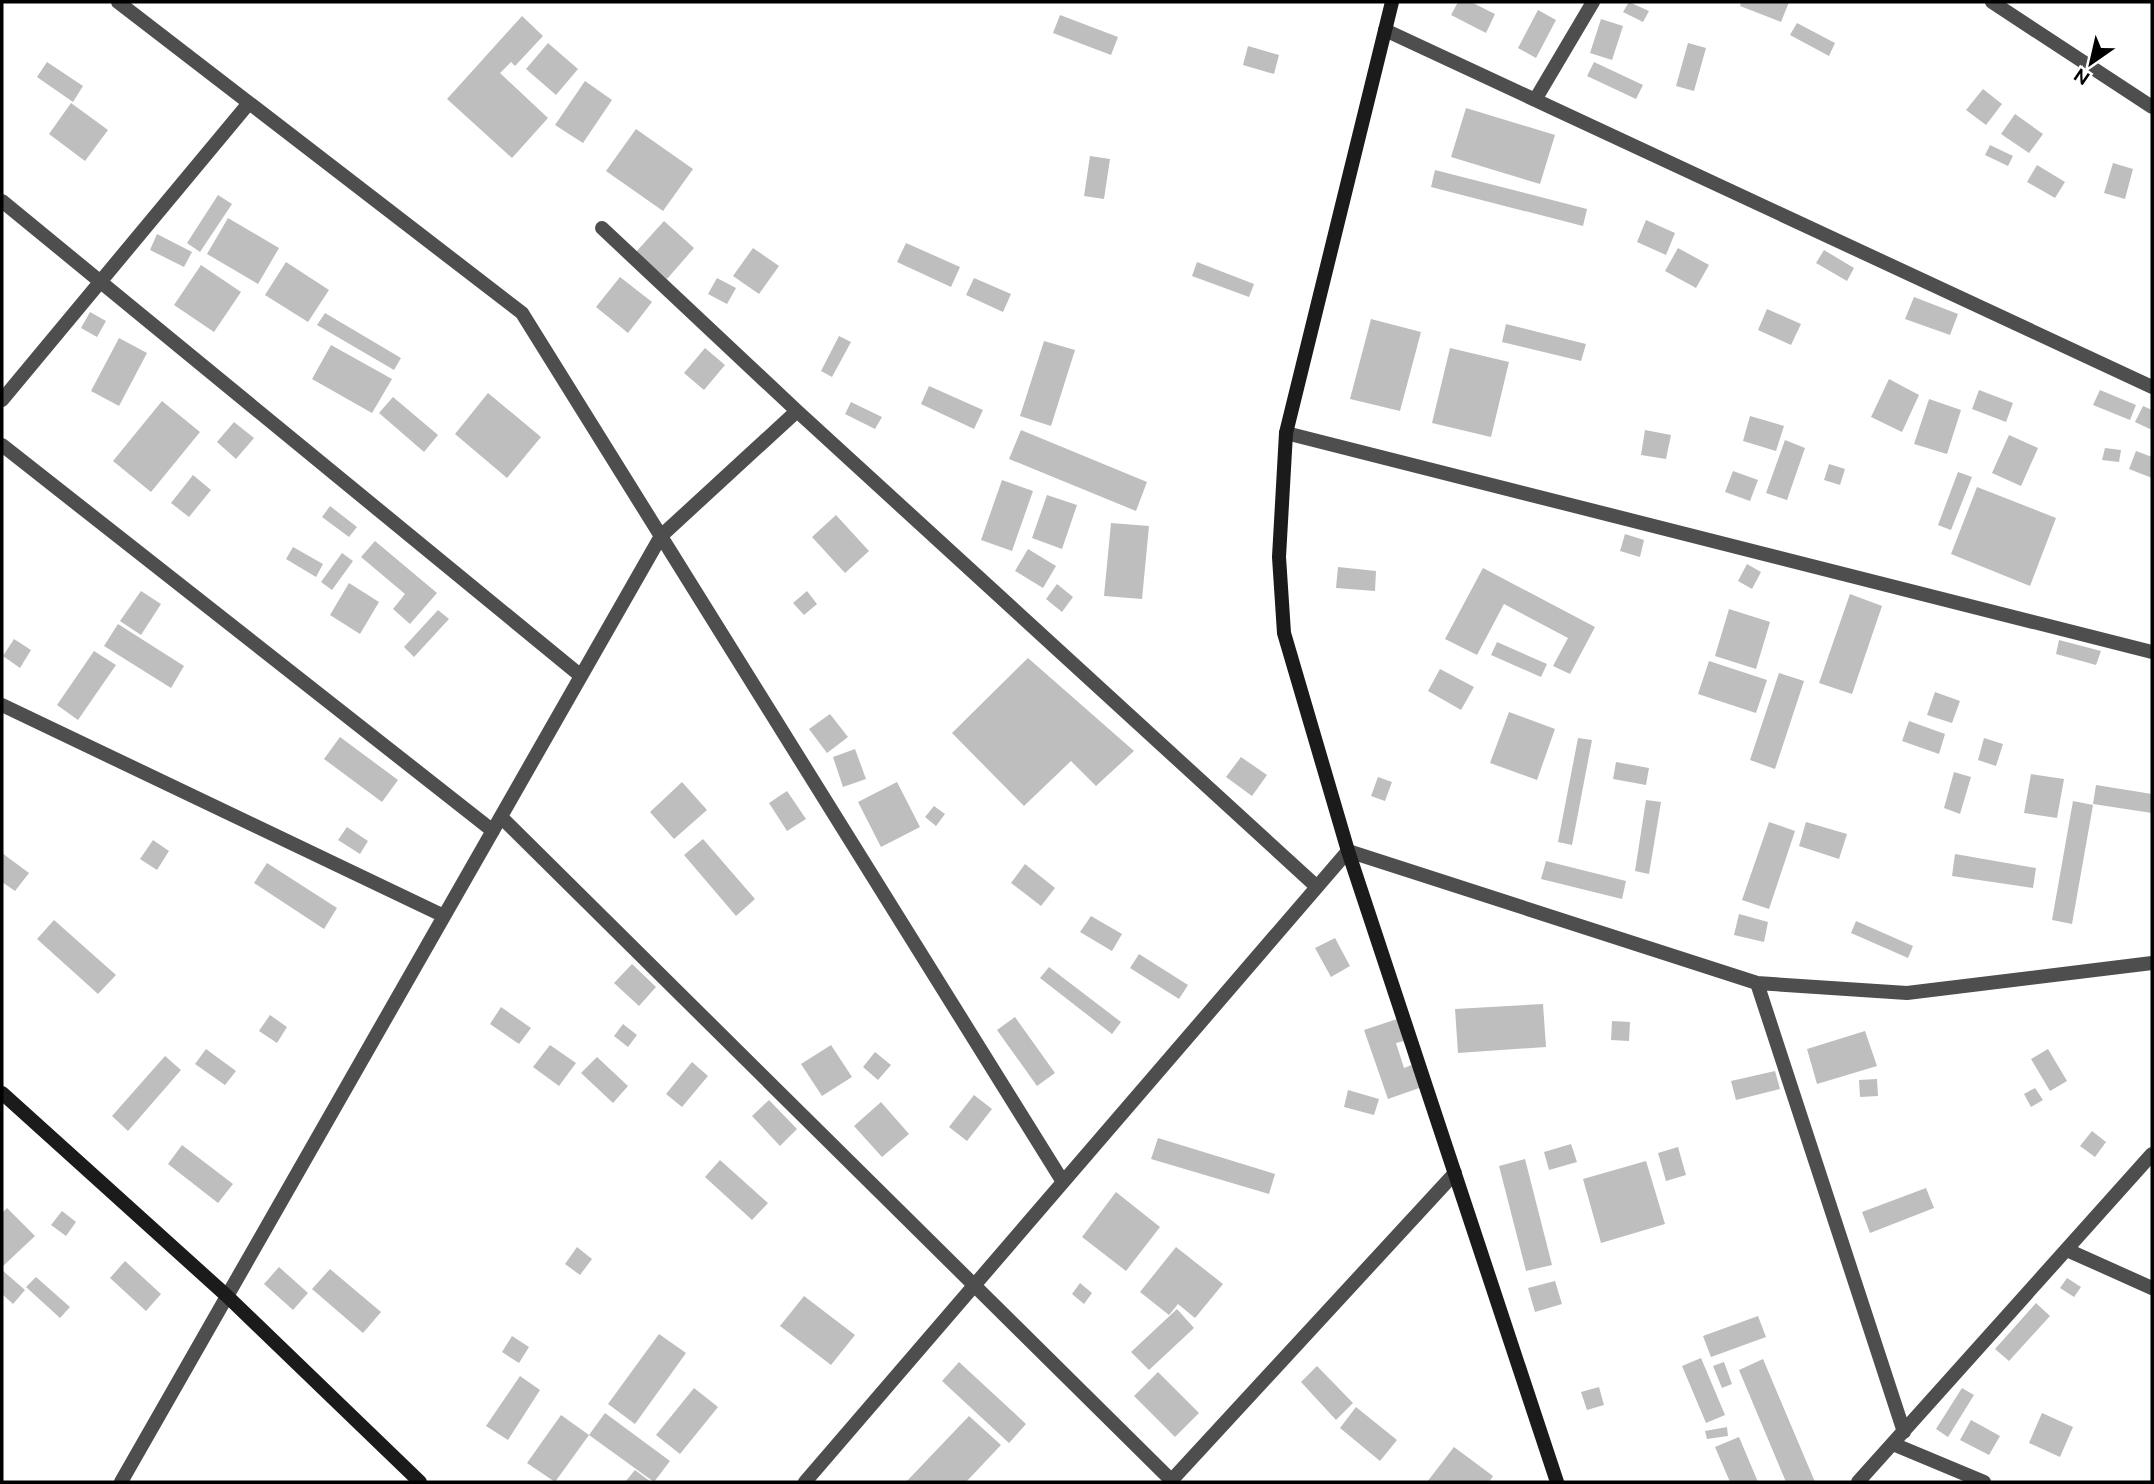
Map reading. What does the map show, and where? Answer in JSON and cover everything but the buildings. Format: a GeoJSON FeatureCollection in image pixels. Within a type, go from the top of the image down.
{"type":"FeatureCollection","features":[{"type":"Feature","properties":{"kind":"street"},"geometry":{"type":"LineString","coordinates":[[118,2],[522,313],[1063,1182]]}},
{"type":"Feature","properties":{"kind":"street"},"geometry":{"type":"LineString","coordinates":[[1392,2],[1286,433],[1279,557],[1284,633],[1348,851],[1557,1482]]}},
{"type":"Feature","properties":{"kind":"street"},"geometry":{"type":"LineString","coordinates":[[1535,100],[1593,2]]}},
{"type":"Feature","properties":{"kind":"street"},"geometry":{"type":"LineString","coordinates":[[1992,2],[2152,107]]}},
{"type":"Feature","properties":{"kind":"street"},"geometry":{"type":"LineString","coordinates":[[1385,30],[2152,387]]}},
{"type":"Feature","properties":{"kind":"street"},"geometry":{"type":"LineString","coordinates":[[2,400],[249,103]]}},
{"type":"Feature","properties":{"kind":"street"},"geometry":{"type":"LineString","coordinates":[[2,201],[581,676]]}},
{"type":"Feature","properties":{"kind":"street"},"geometry":{"type":"LineString","coordinates":[[602,228],[797,411],[1317,887]]}},
{"type":"Feature","properties":{"kind":"street"},"geometry":{"type":"LineString","coordinates":[[121,1482],[661,536],[797,411]]}},
{"type":"Feature","properties":{"kind":"street"},"geometry":{"type":"LineString","coordinates":[[1286,433],[2152,652]]}},
{"type":"Feature","properties":{"kind":"street"},"geometry":{"type":"LineString","coordinates":[[2,445],[493,831]]}},
{"type":"Feature","properties":{"kind":"street"},"geometry":{"type":"LineString","coordinates":[[2,705],[444,916]]}},
{"type":"Feature","properties":{"kind":"street"},"geometry":{"type":"LineString","coordinates":[[501,817],[1171,1482],[1455,1173]]}},
{"type":"Feature","properties":{"kind":"street"},"geometry":{"type":"LineString","coordinates":[[805,1482],[1348,851]]}},
{"type":"Feature","properties":{"kind":"street"},"geometry":{"type":"LineString","coordinates":[[1348,851],[1757,983],[1907,993],[2152,963]]}},
{"type":"Feature","properties":{"kind":"street"},"geometry":{"type":"LineString","coordinates":[[1757,983],[1903,1432]]}},
{"type":"Feature","properties":{"kind":"street"},"geometry":{"type":"LineString","coordinates":[[2,1093],[227,1296],[420,1482]]}},
{"type":"Feature","properties":{"kind":"street"},"geometry":{"type":"LineString","coordinates":[[1858,1482],[2152,1154]]}},
{"type":"Feature","properties":{"kind":"street"},"geometry":{"type":"LineString","coordinates":[[2067,1250],[2152,1288]]}},
{"type":"Feature","properties":{"kind":"street"},"geometry":{"type":"LineString","coordinates":[[1893,1444],[1984,1482]]}}]}
